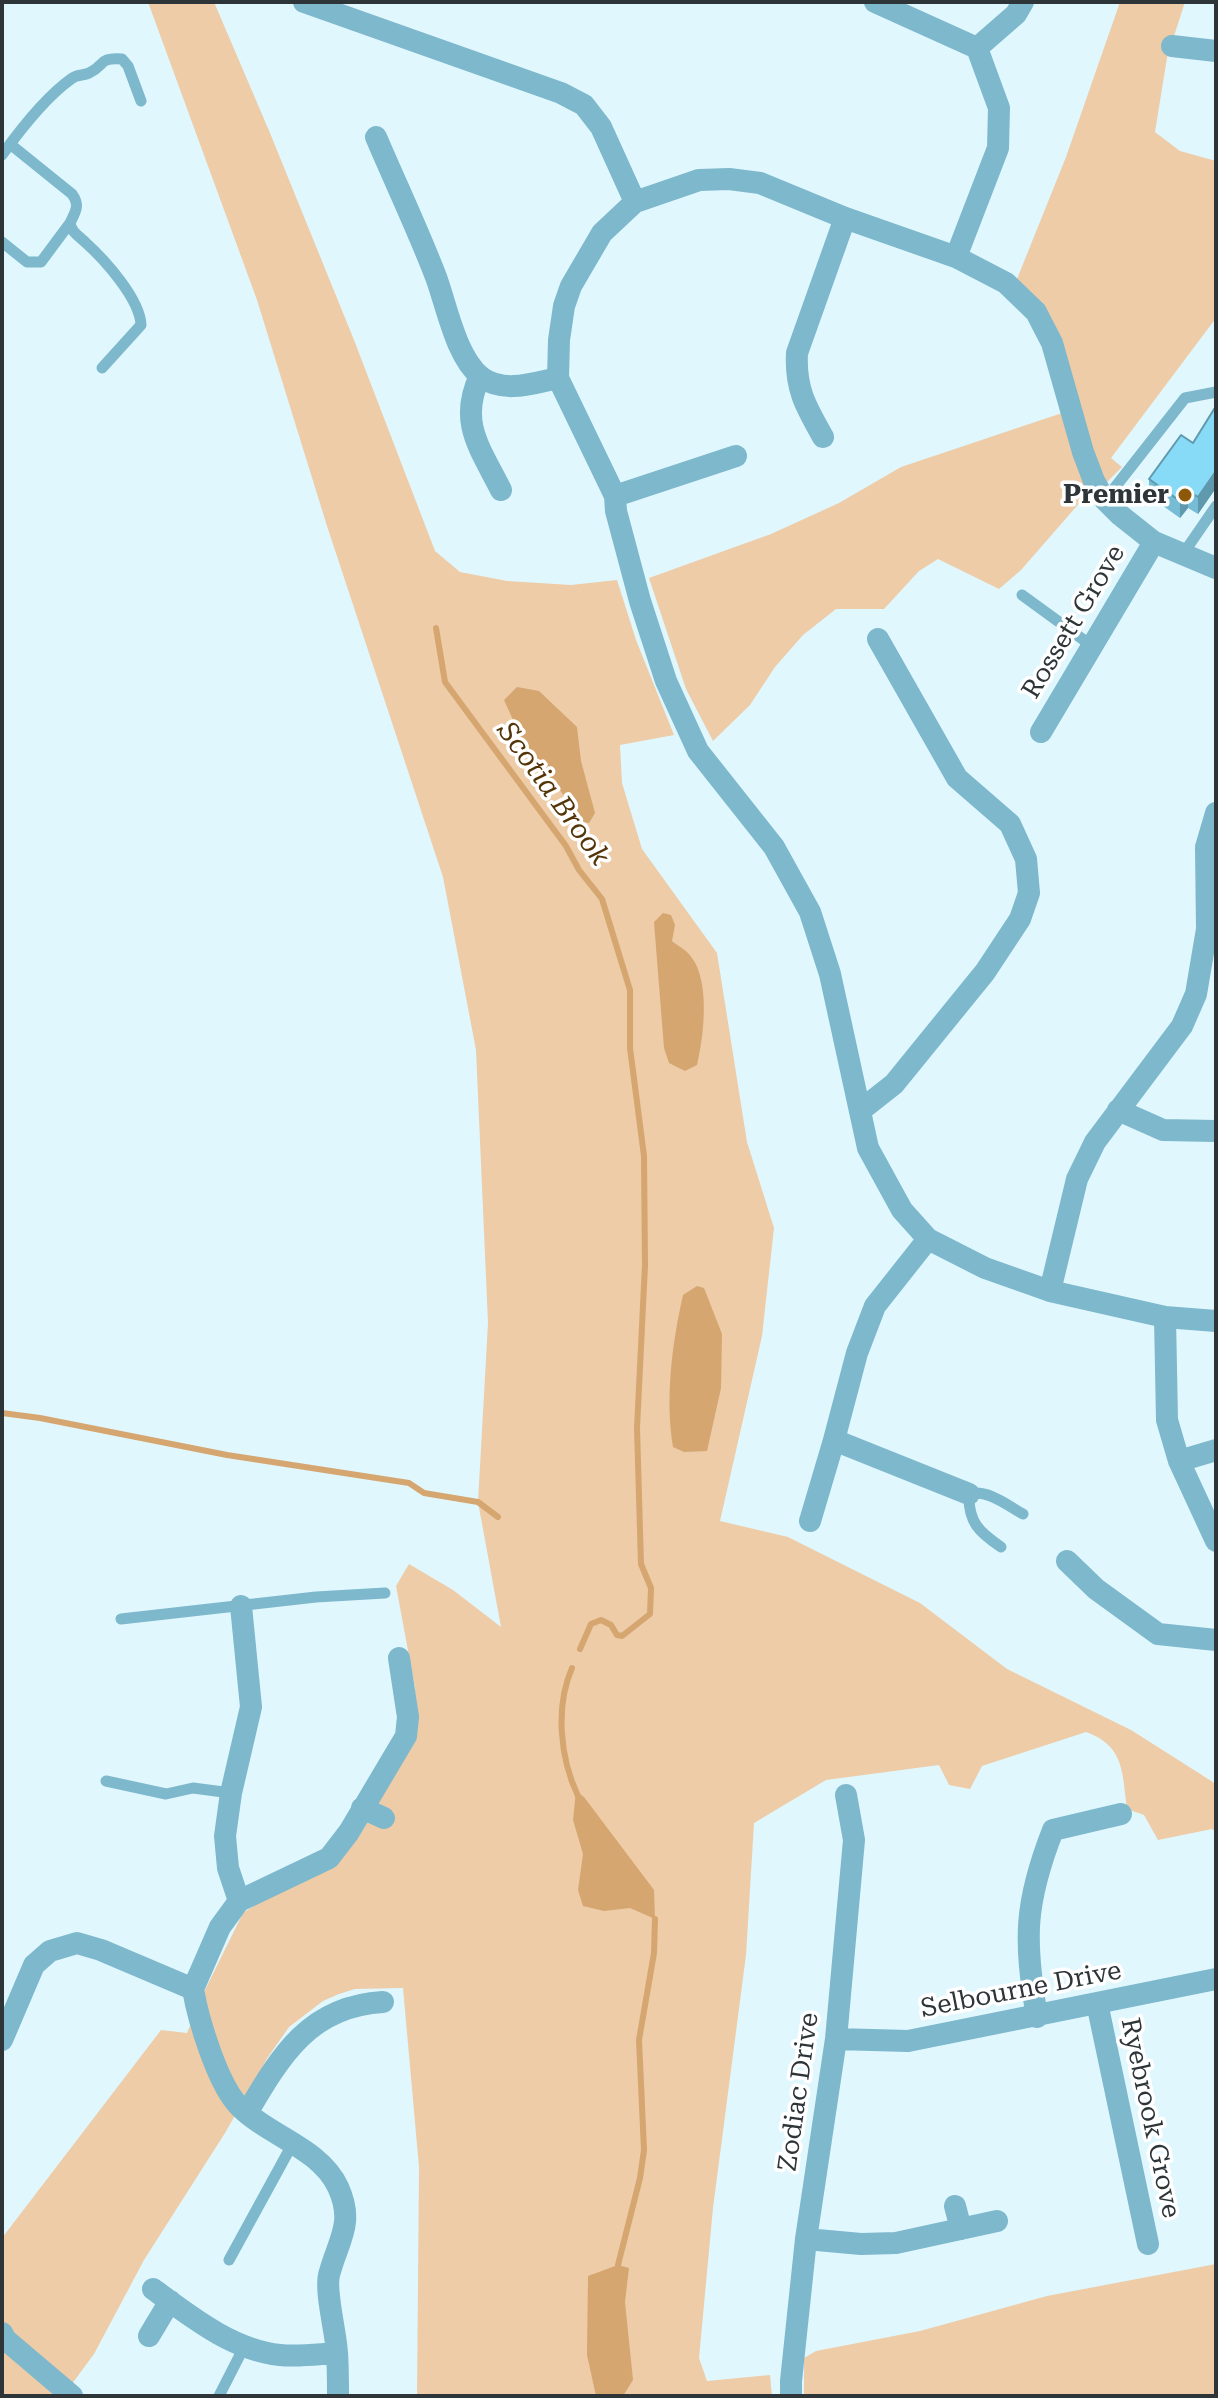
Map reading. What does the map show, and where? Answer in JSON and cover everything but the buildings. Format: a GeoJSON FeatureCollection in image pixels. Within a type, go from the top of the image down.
{"type":"FeatureCollection","features":[{"type":"Feature","properties":{"kind":"street"},"geometry":{"type":"LineString","coordinates":[[304,2],[546,88],[584,105],[601,127],[635,202]]}},
{"type":"Feature","properties":{"kind":"street"},"geometry":{"type":"LineString","coordinates":[[875,2],[977,48],[999,108],[998,148],[956,257]]}},
{"type":"Feature","properties":{"kind":"street"},"geometry":{"type":"LineString","coordinates":[[977,48],[1016,14],[1023,2]]}},
{"type":"Feature","properties":{"kind":"street"},"geometry":{"type":"LineString","coordinates":[[1172,46],[1216,51]]}},
{"type":"Feature","properties":{"kind":"street"},"geometry":{"type":"LineString","coordinates":[[376,137],[436,278],[461,348],[480,376],[506,386],[558,378]]}},
{"type":"Feature","properties":{"kind":"street"},"geometry":{"type":"LineString","coordinates":[[1216,568],[1154,542],[1105,500],[1083,452],[1059,361],[1036,312],[1006,283],[956,257],[845,218],[760,183],[729,179],[699,180],[635,202],[602,233],[571,286],[564,306],[559,340],[558,378],[615,496],[616,511],[640,601],[666,681],[698,751],[774,847],[810,912],[830,974],[868,1148],[902,1210],[928,1239],[985,1268],[1050,1291],[1165,1317],[1216,1321]]}},
{"type":"Feature","properties":{"kind":"street"},"geometry":{"type":"LineString","coordinates":[[823,437],[801,397],[796,374],[797,353],[845,218]]}},
{"type":"Feature","properties":{"kind":"street"},"geometry":{"type":"LineString","coordinates":[[480,376],[471,396],[469,414],[472,432],[501,490]]}},
{"type":"Feature","properties":{"kind":"street"},"geometry":{"type":"LineString","coordinates":[[615,496],[736,456]]}},
{"type":"Feature","properties":{"kind":"street","name":"Rossett Grove"},"geometry":{"type":"LineString","coordinates":[[1041,732],[1154,542]]}},
{"type":"Feature","properties":{"kind":"street"},"geometry":{"type":"LineString","coordinates":[[861,1110],[894,1084],[985,972],[1020,919],[1029,893],[1026,859],[1010,824],[957,778],[878,639]]}},
{"type":"Feature","properties":{"kind":"street"},"geometry":{"type":"LineString","coordinates":[[1050,1291],[1077,1179],[1095,1142],[1182,1026],[1196,994],[1207,929],[1206,847],[1216,814]]}},
{"type":"Feature","properties":{"kind":"street"},"geometry":{"type":"LineString","coordinates":[[1118,1110],[1163,1130],[1216,1131]]}},
{"type":"Feature","properties":{"kind":"street"},"geometry":{"type":"LineString","coordinates":[[810,1521],[857,1353],[875,1306],[928,1239]]}},
{"type":"Feature","properties":{"kind":"street"},"geometry":{"type":"LineString","coordinates":[[1165,1317],[1167,1420],[1179,1461],[1216,1541]]}},
{"type":"Feature","properties":{"kind":"street"},"geometry":{"type":"LineString","coordinates":[[834,1440],[969,1494]]}},
{"type":"Feature","properties":{"kind":"street"},"geometry":{"type":"LineString","coordinates":[[1179,1461],[1216,1450]]}},
{"type":"Feature","properties":{"kind":"street"},"geometry":{"type":"LineString","coordinates":[[1067,1561],[1096,1589],[1158,1634],[1216,1640]]}},
{"type":"Feature","properties":{"kind":"street"},"geometry":{"type":"LineString","coordinates":[[239,1901],[228,1868],[225,1836],[231,1793],[251,1707],[241,1606]]}},
{"type":"Feature","properties":{"kind":"street"},"geometry":{"type":"LineString","coordinates":[[338,2396],[337,2353],[328,2278],[343,2237],[347,2211],[328,2170],[247,2113],[231,2096],[208,2045],[193,1989],[220,1927],[239,1901],[329,1858],[345,1839],[408,1727],[399,1658]]}},
{"type":"Feature","properties":{"kind":"street","name":"Zodiac Drive"},"geometry":{"type":"LineString","coordinates":[[791,2396],[806,2239],[836,2039],[854,1840],[846,1795]]}},
{"type":"Feature","properties":{"kind":"street"},"geometry":{"type":"LineString","coordinates":[[362,1808],[384,1818]]}},
{"type":"Feature","properties":{"kind":"street"},"geometry":{"type":"LineString","coordinates":[[1037,2017],[1029,1974],[1027,1928],[1039,1865],[1053,1830],[1121,1814]]}},
{"type":"Feature","properties":{"kind":"street"},"geometry":{"type":"LineString","coordinates":[[2,2040],[34,1965],[50,1951],[77,1943],[193,1989]]}},
{"type":"Feature","properties":{"kind":"street","name":"Selbourne Drive"},"geometry":{"type":"LineString","coordinates":[[836,2039],[908,2041],[1216,1979]]}},
{"type":"Feature","properties":{"kind":"street"},"geometry":{"type":"LineString","coordinates":[[247,2113],[277,2062],[296,2040],[347,2006],[383,2002]]}},
{"type":"Feature","properties":{"kind":"street","name":"Ryebrook Grove"},"geometry":{"type":"LineString","coordinates":[[1097,2003],[1148,2244]]}},
{"type":"Feature","properties":{"kind":"street"},"geometry":{"type":"LineString","coordinates":[[955,2206],[961,2229]]}},
{"type":"Feature","properties":{"kind":"street"},"geometry":{"type":"LineString","coordinates":[[806,2239],[861,2244],[896,2243],[997,2221]]}},
{"type":"Feature","properties":{"kind":"street"},"geometry":{"type":"LineString","coordinates":[[149,2336],[162,2295],[209,2329],[245,2345],[280,2355],[337,2353]]}},
{"type":"Feature","properties":{"kind":"street"},"geometry":{"type":"LineString","coordinates":[[2,2333],[6,2340],[72,2396]]}},
{"type":"Feature","properties":{"kind":"lane"},"geometry":{"type":"LineString","coordinates":[[2,155],[68,81],[74,76],[90,73],[102,61],[122,59],[128,66],[141,101]]}},
{"type":"Feature","properties":{"kind":"lane"},"geometry":{"type":"LineString","coordinates":[[2,242],[27,262],[41,262],[77,211],[77,202],[72,194],[10,144]]}},
{"type":"Feature","properties":{"kind":"lane"},"geometry":{"type":"LineString","coordinates":[[70,223],[72,231],[133,298],[141,315],[141,325],[102,368]]}},
{"type":"Feature","properties":{"kind":"lane"},"geometry":{"type":"LineString","coordinates":[[1105,500],[1185,398],[1216,392]]}},
{"type":"Feature","properties":{"kind":"lane"},"geometry":{"type":"LineString","coordinates":[[1183,554],[1216,506]]}},
{"type":"Feature","properties":{"kind":"lane"},"geometry":{"type":"LineString","coordinates":[[1022,595],[1092,646]]}},
{"type":"Feature","properties":{"kind":"lane"},"geometry":{"type":"LineString","coordinates":[[1001,1547],[980,1533],[969,1507],[969,1494],[977,1492],[994,1498],[1023,1514]]}},
{"type":"Feature","properties":{"kind":"lane"},"geometry":{"type":"LineString","coordinates":[[121,1619],[385,1593]]}},
{"type":"Feature","properties":{"kind":"lane"},"geometry":{"type":"LineString","coordinates":[[106,1781],[166,1794],[193,1788],[231,1793]]}},
{"type":"Feature","properties":{"kind":"lane"},"geometry":{"type":"LineString","coordinates":[[229,2260],[293,2143]]}},
{"type":"Feature","properties":{"kind":"lane"},"geometry":{"type":"LineString","coordinates":[[219,2396],[245,2345]]}},
{"type":"Feature","properties":{"kind":"shaded area"},"geometry":{"type":"Polygon","coordinates":[[[148,2],[214,2],[354,340],[435,551],[460,572],[507,581],[571,585],[617,580],[636,640],[674,735],[620,745],[622,783],[642,849],[717,953],[747,1142],[774,1228],[762,1336],[720,1521],[788,1537],[920,1603],[1007,1669],[1131,1730],[1216,1784],[1216,1832],[1212,1829],[1158,1840],[1144,1815],[1127,1809],[1122,1773],[1115,1753],[1099,1738],[1086,1732],[982,1766],[970,1789],[949,1785],[939,1765],[826,1780],[754,1823],[746,1955],[713,2208],[699,2358],[707,2381],[770,2375],[772,2396],[417,2396],[419,2167],[403,1988],[355,1989],[339,1994],[323,2001],[289,2027],[144,2260],[94,2354],[63,2396],[2,2396],[2,2238],[161,2030],[187,2033],[243,1913],[358,1838],[416,1737],[415,1688],[396,1586],[409,1564],[453,1590],[501,1627],[478,1502],[488,1323],[476,1050],[443,877],[327,526],[257,300],[148,2]]]}},
{"type":"Feature","properties":{"kind":"shaded area"},"geometry":{"type":"Polygon","coordinates":[[[1120,2],[1185,2],[1167,58],[1155,132],[1180,151],[1216,161],[1216,318],[1111,458],[1122,467],[1099,490],[1096,484],[1021,570],[999,589],[938,559],[919,571],[884,609],[836,609],[803,635],[775,667],[750,705],[713,741],[686,689],[649,578],[771,534],[839,503],[901,467],[1071,410],[1059,361],[1013,289],[1066,157],[1120,2]]]}},
{"type":"Feature","properties":{"kind":"shaded area"},"geometry":{"type":"Polygon","coordinates":[[[517,687],[539,691],[577,727],[581,761],[595,813],[589,823],[581,822],[523,742],[504,700],[517,687]]]}},
{"type":"Feature","properties":{"kind":"shaded area"},"geometry":{"type":"Polygon","coordinates":[[[663,913],[671,915],[675,925],[672,941],[688,953],[698,968],[703,995],[702,1040],[697,1065],[685,1071],[669,1063],[664,1048],[654,922],[663,913]]]}},
{"type":"Feature","properties":{"kind":"shaded area"},"geometry":{"type":"Polygon","coordinates":[[[697,1286],[704,1288],[722,1334],[721,1388],[707,1451],[684,1452],[673,1447],[671,1371],[683,1295],[697,1286]]]}},
{"type":"Feature","properties":{"kind":"shaded area"},"geometry":{"type":"Polygon","coordinates":[[[576,1791],[584,1797],[654,1890],[655,1919],[630,1908],[604,1911],[583,1906],[578,1890],[583,1854],[573,1820],[576,1791]]]}},
{"type":"Feature","properties":{"kind":"shaded area"},"geometry":{"type":"Polygon","coordinates":[[[1216,2264],[1216,2396],[804,2396],[804,2358],[816,2351],[920,2331],[1047,2296],[1216,2264]]]}},
{"type":"Feature","properties":{"kind":"shaded area"},"geometry":{"type":"Polygon","coordinates":[[[618,2265],[629,2268],[625,2302],[633,2380],[623,2396],[596,2396],[587,2355],[588,2276],[618,2265]]]}},
{"type":"Feature","properties":{"kind":"waterway","name":"Scotia Brook"},"geometry":{"type":"LineString","coordinates":[[436,628],[445,682],[602,899],[630,990],[630,1048],[644,1156],[645,1265],[637,1428],[641,1564],[651,1588],[650,1614],[622,1636],[601,1620],[591,1624],[580,1649]]}},
{"type":"Feature","properties":{"kind":"waterway"},"geometry":{"type":"LineString","coordinates":[[2,1413],[227,1455],[409,1483],[424,1493],[478,1502],[498,1517]]}},
{"type":"Feature","properties":{"kind":"waterway"},"geometry":{"type":"LineString","coordinates":[[572,1668],[563,1699],[562,1732],[567,1765],[578,1796]]}},
{"type":"Feature","properties":{"kind":"waterway"},"geometry":{"type":"LineString","coordinates":[[618,2265],[644,2150],[639,2040],[654,1953],[655,1919]]}},
{"type":"Feature","properties":{"kind":"place","name":"Premier"},"geometry":{"type":"Point","coordinates":[1185,495]}}]}
